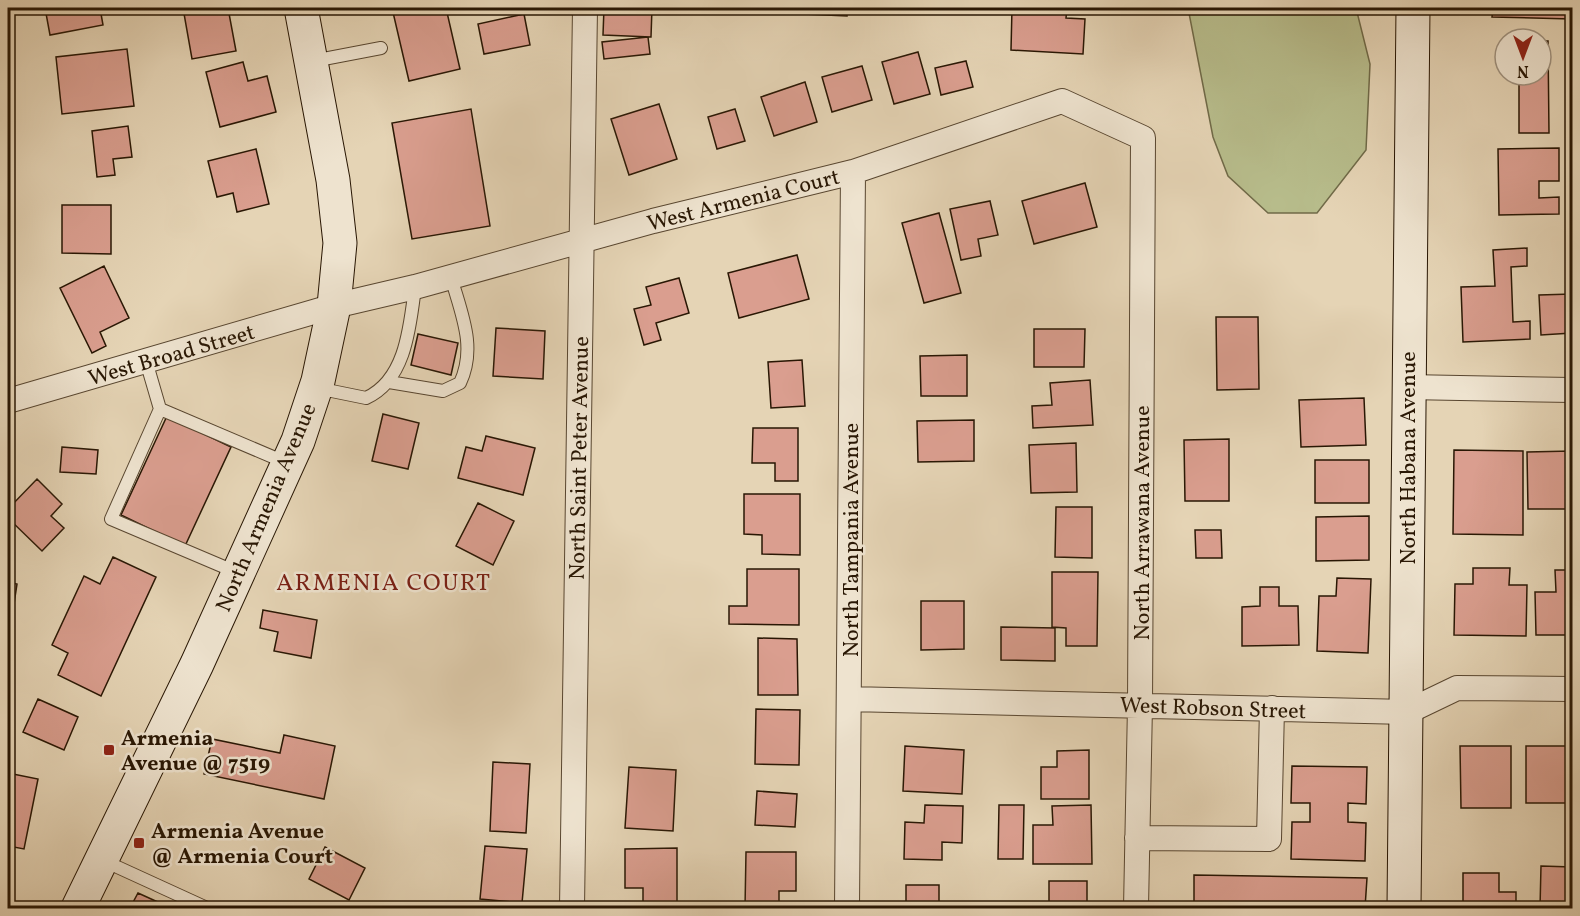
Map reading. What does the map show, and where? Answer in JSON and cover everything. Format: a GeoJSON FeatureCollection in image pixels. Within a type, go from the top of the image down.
{"type":"FeatureCollection","features":[{"type":"Feature","properties":{"kind":"main road","name":"North Armenia Avenue"},"geometry":{"type":"LineString","coordinates":[[78,909],[196,664],[288,463],[316,388],[334,306],[340,243],[333,180],[313,61],[301,8]]}},
{"type":"Feature","properties":{"kind":"main road","name":"North Habana Avenue"},"geometry":{"type":"LineString","coordinates":[[1404,909],[1407,712],[1407,387],[1413,8]]}},
{"type":"Feature","properties":{"kind":"street","name":"North Saint Peter Avenue"},"geometry":{"type":"LineString","coordinates":[[572,909],[585,8]]}},
{"type":"Feature","properties":{"kind":"street","name":"West Armenia Court"},"geometry":{"type":"LineString","coordinates":[[334,306],[415,287],[652,221],[853,172],[1062,101],[1143,138]]}},
{"type":"Feature","properties":{"kind":"street","name":"North Arrawana Avenue"},"geometry":{"type":"LineString","coordinates":[[1136,909],[1140,705],[1143,138]]}},
{"type":"Feature","properties":{"kind":"street","name":"North Tampania Avenue"},"geometry":{"type":"LineString","coordinates":[[847,909],[853,172]]}},
{"type":"Feature","properties":{"kind":"street","name":"West Broad Street"},"geometry":{"type":"LineString","coordinates":[[8,401],[334,306]]}},
{"type":"Feature","properties":{"kind":"street"},"geometry":{"type":"LineString","coordinates":[[1407,387],[1572,390]]}},
{"type":"Feature","properties":{"kind":"street","name":"West Robson Street"},"geometry":{"type":"LineString","coordinates":[[849,699],[1407,712],[1457,688],[1572,689]]}},
{"type":"Feature","properties":{"kind":"street"},"geometry":{"type":"LineString","coordinates":[[1137,838],[1269,838],[1272,708]]}},
{"type":"Feature","properties":{"kind":"lane"},"geometry":{"type":"LineString","coordinates":[[313,61],[381,48]]}},
{"type":"Feature","properties":{"kind":"lane"},"geometry":{"type":"LineString","coordinates":[[389,382],[443,391],[460,383],[467,366],[469,349],[451,277]]}},
{"type":"Feature","properties":{"kind":"lane"},"geometry":{"type":"LineString","coordinates":[[316,388],[366,398],[389,382],[406,340],[415,287]]}},
{"type":"Feature","properties":{"kind":"lane"},"geometry":{"type":"LineString","coordinates":[[146,361],[160,409],[111,519],[237,573]]}},
{"type":"Feature","properties":{"kind":"lane"},"geometry":{"type":"LineString","coordinates":[[160,409],[288,463]]}},
{"type":"Feature","properties":{"kind":"lane"},"geometry":{"type":"LineString","coordinates":[[102,860],[207,909]]}},
{"type":"Feature","properties":{"kind":"green space"},"geometry":{"type":"Polygon","coordinates":[[[1188,8],[1356,8],[1370,64],[1366,150],[1317,213],[1268,213],[1228,176],[1213,137],[1188,8]]]}},
{"type":"Feature","properties":{"kind":"building"},"geometry":{"type":"Polygon","coordinates":[[[45,8],[100,8],[103,25],[50,35],[45,8]]]}},
{"type":"Feature","properties":{"kind":"building"},"geometry":{"type":"Polygon","coordinates":[[[183,8],[228,8],[236,51],[192,59],[183,8]]]}},
{"type":"Feature","properties":{"kind":"building"},"geometry":{"type":"Polygon","coordinates":[[[392,8],[446,8],[460,69],[409,81],[392,8]]]}},
{"type":"Feature","properties":{"kind":"building"},"geometry":{"type":"Polygon","coordinates":[[[604,8],[652,8],[651,37],[603,35],[604,8]]]}},
{"type":"Feature","properties":{"kind":"building"},"geometry":{"type":"Polygon","coordinates":[[[805,8],[847,8],[847,16],[804,14],[805,8]]]}},
{"type":"Feature","properties":{"kind":"building"},"geometry":{"type":"Polygon","coordinates":[[[1012,8],[1067,8],[1066,18],[1085,19],[1083,54],[1011,50],[1012,8]]]}},
{"type":"Feature","properties":{"kind":"building"},"geometry":{"type":"Polygon","coordinates":[[[1493,8],[1572,8],[1571,19],[1492,17],[1493,8]]]}},
{"type":"Feature","properties":{"kind":"building"},"geometry":{"type":"Polygon","coordinates":[[[524,14],[530,45],[484,54],[478,24],[524,14]]]}},
{"type":"Feature","properties":{"kind":"building"},"geometry":{"type":"Polygon","coordinates":[[[648,37],[650,54],[604,59],[602,42],[648,37]]]}},
{"type":"Feature","properties":{"kind":"building"},"geometry":{"type":"Polygon","coordinates":[[[127,49],[134,106],[62,114],[56,57],[127,49]]]}},
{"type":"Feature","properties":{"kind":"building"},"geometry":{"type":"Polygon","coordinates":[[[918,52],[930,94],[894,104],[882,62],[918,52]]]}},
{"type":"Feature","properties":{"kind":"building"},"geometry":{"type":"Polygon","coordinates":[[[966,61],[973,87],[941,95],[935,68],[966,61]]]}},
{"type":"Feature","properties":{"kind":"building"},"geometry":{"type":"Polygon","coordinates":[[[243,62],[248,81],[267,76],[276,112],[220,127],[206,72],[243,62]]]}},
{"type":"Feature","properties":{"kind":"building"},"geometry":{"type":"Polygon","coordinates":[[[862,66],[872,100],[832,112],[822,77],[862,66]]]}},
{"type":"Feature","properties":{"kind":"building"},"geometry":{"type":"Polygon","coordinates":[[[805,82],[817,122],[774,136],[761,97],[805,82]]]}},
{"type":"Feature","properties":{"kind":"building"},"geometry":{"type":"Polygon","coordinates":[[[1519,87],[1548,87],[1549,133],[1519,133],[1519,87]]]}},
{"type":"Feature","properties":{"kind":"building"},"geometry":{"type":"Polygon","coordinates":[[[659,104],[677,159],[629,175],[611,119],[659,104]]]}},
{"type":"Feature","properties":{"kind":"building"},"geometry":{"type":"Polygon","coordinates":[[[471,109],[490,226],[412,239],[392,123],[471,109]]]}},
{"type":"Feature","properties":{"kind":"building"},"geometry":{"type":"Polygon","coordinates":[[[735,109],[745,141],[717,149],[708,117],[735,109]]]}},
{"type":"Feature","properties":{"kind":"building"},"geometry":{"type":"Polygon","coordinates":[[[128,126],[132,157],[113,159],[115,175],[97,177],[92,131],[128,126]]]}},
{"type":"Feature","properties":{"kind":"building"},"geometry":{"type":"Polygon","coordinates":[[[1559,148],[1559,181],[1539,181],[1539,198],[1559,197],[1559,214],[1499,215],[1498,149],[1559,148]]]}},
{"type":"Feature","properties":{"kind":"building"},"geometry":{"type":"Polygon","coordinates":[[[256,149],[269,204],[237,212],[233,193],[217,197],[208,161],[256,149]]]}},
{"type":"Feature","properties":{"kind":"building"},"geometry":{"type":"Polygon","coordinates":[[[1085,183],[1097,227],[1034,244],[1022,201],[1085,183]]]}},
{"type":"Feature","properties":{"kind":"building"},"geometry":{"type":"Polygon","coordinates":[[[990,201],[998,235],[978,239],[981,256],[961,260],[950,209],[990,201]]]}},
{"type":"Feature","properties":{"kind":"building"},"geometry":{"type":"Polygon","coordinates":[[[62,205],[111,205],[111,254],[62,253],[62,205]]]}},
{"type":"Feature","properties":{"kind":"building"},"geometry":{"type":"Polygon","coordinates":[[[939,213],[961,293],[924,303],[902,223],[939,213]]]}},
{"type":"Feature","properties":{"kind":"building"},"geometry":{"type":"Polygon","coordinates":[[[1527,248],[1527,266],[1511,267],[1513,322],[1530,321],[1530,339],[1463,342],[1461,287],[1495,286],[1493,250],[1527,248]]]}},
{"type":"Feature","properties":{"kind":"building"},"geometry":{"type":"Polygon","coordinates":[[[797,255],[809,299],[739,318],[728,273],[797,255]]]}},
{"type":"Feature","properties":{"kind":"building"},"geometry":{"type":"Polygon","coordinates":[[[104,266],[129,318],[100,332],[106,346],[92,353],[60,288],[104,266]]]}},
{"type":"Feature","properties":{"kind":"building"},"geometry":{"type":"Polygon","coordinates":[[[679,278],[689,313],[656,323],[661,340],[644,345],[634,309],[651,305],[646,287],[679,278]]]}},
{"type":"Feature","properties":{"kind":"building"},"geometry":{"type":"Polygon","coordinates":[[[1572,294],[1572,333],[1541,335],[1539,295],[1572,294]]]}},
{"type":"Feature","properties":{"kind":"building"},"geometry":{"type":"Polygon","coordinates":[[[1216,317],[1258,317],[1259,389],[1217,390],[1216,317]]]}},
{"type":"Feature","properties":{"kind":"building"},"geometry":{"type":"Polygon","coordinates":[[[496,328],[545,331],[543,379],[493,376],[496,328]]]}},
{"type":"Feature","properties":{"kind":"building"},"geometry":{"type":"Polygon","coordinates":[[[1034,329],[1085,329],[1084,367],[1034,367],[1034,329]]]}},
{"type":"Feature","properties":{"kind":"building"},"geometry":{"type":"Polygon","coordinates":[[[418,334],[458,343],[451,375],[411,365],[418,334]]]}},
{"type":"Feature","properties":{"kind":"building"},"geometry":{"type":"Polygon","coordinates":[[[967,355],[967,396],[921,396],[920,356],[967,355]]]}},
{"type":"Feature","properties":{"kind":"building"},"geometry":{"type":"Polygon","coordinates":[[[802,360],[805,406],[771,408],[768,362],[802,360]]]}},
{"type":"Feature","properties":{"kind":"building"},"geometry":{"type":"Polygon","coordinates":[[[1090,380],[1093,425],[1033,428],[1032,406],[1052,405],[1050,383],[1090,380]]]}},
{"type":"Feature","properties":{"kind":"building"},"geometry":{"type":"Polygon","coordinates":[[[1364,398],[1366,445],[1301,447],[1299,400],[1364,398]]]}},
{"type":"Feature","properties":{"kind":"building"},"geometry":{"type":"Polygon","coordinates":[[[383,414],[419,423],[408,469],[372,461],[383,414]]]}},
{"type":"Feature","properties":{"kind":"building"},"geometry":{"type":"Polygon","coordinates":[[[167,416],[231,447],[185,546],[121,515],[167,416]]]}},
{"type":"Feature","properties":{"kind":"building"},"geometry":{"type":"Polygon","coordinates":[[[974,420],[974,461],[918,462],[917,421],[974,420]]]}},
{"type":"Feature","properties":{"kind":"building"},"geometry":{"type":"Polygon","coordinates":[[[753,428],[798,428],[798,481],[775,481],[775,463],[752,463],[753,428]]]}},
{"type":"Feature","properties":{"kind":"building"},"geometry":{"type":"Polygon","coordinates":[[[486,436],[535,448],[523,495],[458,478],[466,447],[482,451],[486,436]]]}},
{"type":"Feature","properties":{"kind":"building"},"geometry":{"type":"Polygon","coordinates":[[[1229,439],[1229,501],[1185,501],[1184,440],[1229,439]]]}},
{"type":"Feature","properties":{"kind":"building"},"geometry":{"type":"Polygon","coordinates":[[[1076,443],[1077,492],[1031,493],[1029,445],[1076,443]]]}},
{"type":"Feature","properties":{"kind":"building"},"geometry":{"type":"Polygon","coordinates":[[[62,447],[98,450],[96,474],[60,472],[62,447]]]}},
{"type":"Feature","properties":{"kind":"building"},"geometry":{"type":"Polygon","coordinates":[[[1454,450],[1523,451],[1523,535],[1453,534],[1454,450]]]}},
{"type":"Feature","properties":{"kind":"building"},"geometry":{"type":"Polygon","coordinates":[[[1572,451],[1572,509],[1528,509],[1527,452],[1572,451]]]}},
{"type":"Feature","properties":{"kind":"building"},"geometry":{"type":"Polygon","coordinates":[[[1315,460],[1369,460],[1369,503],[1315,503],[1315,460]]]}},
{"type":"Feature","properties":{"kind":"building"},"geometry":{"type":"Polygon","coordinates":[[[37,479],[62,504],[51,516],[64,528],[42,551],[8,518],[8,509],[37,479]]]}},
{"type":"Feature","properties":{"kind":"building"},"geometry":{"type":"Polygon","coordinates":[[[744,494],[800,494],[800,555],[762,554],[762,535],[744,534],[744,494]]]}},
{"type":"Feature","properties":{"kind":"building"},"geometry":{"type":"Polygon","coordinates":[[[478,503],[514,521],[493,565],[456,546],[478,503]]]}},
{"type":"Feature","properties":{"kind":"building"},"geometry":{"type":"Polygon","coordinates":[[[1056,507],[1092,507],[1092,558],[1055,557],[1056,507]]]}},
{"type":"Feature","properties":{"kind":"building"},"geometry":{"type":"Polygon","coordinates":[[[1369,516],[1369,560],[1316,561],[1316,517],[1369,516]]]}},
{"type":"Feature","properties":{"kind":"building"},"geometry":{"type":"Polygon","coordinates":[[[1195,530],[1221,530],[1222,558],[1196,558],[1195,530]]]}},
{"type":"Feature","properties":{"kind":"building"},"geometry":{"type":"Polygon","coordinates":[[[113,557],[156,577],[101,696],[58,675],[68,653],[52,645],[84,576],[100,584],[113,557]]]}},
{"type":"Feature","properties":{"kind":"building"},"geometry":{"type":"Polygon","coordinates":[[[1473,568],[1510,568],[1509,585],[1527,585],[1526,636],[1454,635],[1455,584],[1473,584],[1473,568]]]}},
{"type":"Feature","properties":{"kind":"building"},"geometry":{"type":"Polygon","coordinates":[[[747,569],[799,569],[799,625],[729,624],[729,606],[747,606],[747,569]]]}},
{"type":"Feature","properties":{"kind":"building"},"geometry":{"type":"Polygon","coordinates":[[[1555,570],[1572,570],[1572,635],[1536,635],[1535,592],[1556,592],[1555,570]]]}},
{"type":"Feature","properties":{"kind":"building"},"geometry":{"type":"Polygon","coordinates":[[[1052,572],[1098,572],[1097,646],[1066,646],[1066,628],[1052,627],[1052,572]]]}},
{"type":"Feature","properties":{"kind":"building"},"geometry":{"type":"Polygon","coordinates":[[[1337,578],[1371,579],[1368,653],[1317,651],[1319,596],[1336,596],[1337,578]]]}},
{"type":"Feature","properties":{"kind":"building"},"geometry":{"type":"Polygon","coordinates":[[[8,582],[17,584],[8,643],[8,582]]]}},
{"type":"Feature","properties":{"kind":"building"},"geometry":{"type":"Polygon","coordinates":[[[1260,587],[1279,587],[1279,606],[1298,606],[1299,645],[1242,646],[1242,607],[1260,606],[1260,587]]]}},
{"type":"Feature","properties":{"kind":"building"},"geometry":{"type":"Polygon","coordinates":[[[921,601],[964,601],[964,649],[921,650],[921,601]]]}},
{"type":"Feature","properties":{"kind":"building"},"geometry":{"type":"Polygon","coordinates":[[[263,610],[317,620],[311,658],[274,651],[278,632],[260,628],[263,610]]]}},
{"type":"Feature","properties":{"kind":"building"},"geometry":{"type":"Polygon","coordinates":[[[1001,627],[1055,628],[1055,661],[1001,660],[1001,627]]]}},
{"type":"Feature","properties":{"kind":"building"},"geometry":{"type":"Polygon","coordinates":[[[758,638],[797,639],[798,695],[758,695],[758,638]]]}},
{"type":"Feature","properties":{"kind":"building"},"geometry":{"type":"Polygon","coordinates":[[[38,699],[78,717],[64,750],[23,732],[38,699]]]}},
{"type":"Feature","properties":{"kind":"building"},"geometry":{"type":"Polygon","coordinates":[[[756,709],[800,710],[799,765],[755,764],[756,709]]]}},
{"type":"Feature","properties":{"kind":"building"},"geometry":{"type":"Polygon","coordinates":[[[284,735],[335,746],[324,799],[204,774],[212,739],[280,753],[284,735]]]}},
{"type":"Feature","properties":{"kind":"building"},"geometry":{"type":"Polygon","coordinates":[[[905,746],[964,750],[962,794],[903,791],[905,746]]]}},
{"type":"Feature","properties":{"kind":"building"},"geometry":{"type":"Polygon","coordinates":[[[1460,746],[1511,746],[1511,808],[1461,808],[1460,746]]]}},
{"type":"Feature","properties":{"kind":"building"},"geometry":{"type":"Polygon","coordinates":[[[1526,746],[1572,746],[1572,803],[1526,803],[1526,746]]]}},
{"type":"Feature","properties":{"kind":"building"},"geometry":{"type":"Polygon","coordinates":[[[1089,750],[1089,799],[1041,799],[1041,767],[1057,767],[1057,751],[1089,750]]]}},
{"type":"Feature","properties":{"kind":"building"},"geometry":{"type":"Polygon","coordinates":[[[493,762],[530,764],[526,833],[490,831],[493,762]]]}},
{"type":"Feature","properties":{"kind":"building"},"geometry":{"type":"Polygon","coordinates":[[[1292,766],[1367,767],[1366,804],[1348,803],[1348,822],[1366,823],[1365,861],[1291,859],[1292,822],[1310,822],[1310,803],[1291,803],[1292,766]]]}},
{"type":"Feature","properties":{"kind":"building"},"geometry":{"type":"Polygon","coordinates":[[[629,767],[676,770],[673,831],[625,828],[629,767]]]}},
{"type":"Feature","properties":{"kind":"building"},"geometry":{"type":"Polygon","coordinates":[[[8,773],[38,779],[24,849],[8,846],[8,773]]]}},
{"type":"Feature","properties":{"kind":"building"},"geometry":{"type":"Polygon","coordinates":[[[757,791],[797,794],[795,827],[755,825],[757,791]]]}},
{"type":"Feature","properties":{"kind":"building"},"geometry":{"type":"Polygon","coordinates":[[[925,805],[963,806],[962,843],[942,842],[942,860],[904,859],[905,822],[924,823],[925,805]]]}},
{"type":"Feature","properties":{"kind":"building"},"geometry":{"type":"Polygon","coordinates":[[[999,805],[1024,805],[1023,859],[998,859],[999,805]]]}},
{"type":"Feature","properties":{"kind":"building"},"geometry":{"type":"Polygon","coordinates":[[[1091,805],[1092,864],[1033,864],[1033,825],[1053,825],[1052,806],[1091,805]]]}},
{"type":"Feature","properties":{"kind":"building"},"geometry":{"type":"Polygon","coordinates":[[[485,846],[527,849],[522,903],[480,899],[485,846]]]}},
{"type":"Feature","properties":{"kind":"building"},"geometry":{"type":"Polygon","coordinates":[[[325,847],[365,868],[349,900],[309,879],[325,847]]]}},
{"type":"Feature","properties":{"kind":"building"},"geometry":{"type":"Polygon","coordinates":[[[677,848],[677,908],[643,908],[643,888],[625,888],[625,849],[677,848]]]}},
{"type":"Feature","properties":{"kind":"building"},"geometry":{"type":"Polygon","coordinates":[[[746,852],[796,852],[796,891],[779,891],[779,908],[745,908],[746,852]]]}},
{"type":"Feature","properties":{"kind":"building"},"geometry":{"type":"Polygon","coordinates":[[[1541,866],[1572,867],[1572,908],[1540,908],[1541,866]]]}},
{"type":"Feature","properties":{"kind":"building"},"geometry":{"type":"Polygon","coordinates":[[[1463,873],[1499,873],[1499,892],[1516,892],[1516,908],[1463,908],[1463,873]]]}},
{"type":"Feature","properties":{"kind":"building"},"geometry":{"type":"Polygon","coordinates":[[[1194,875],[1367,878],[1365,908],[1194,908],[1194,875]]]}},
{"type":"Feature","properties":{"kind":"building"},"geometry":{"type":"Polygon","coordinates":[[[1049,881],[1087,881],[1087,908],[1049,908],[1049,881]]]}},
{"type":"Feature","properties":{"kind":"building"},"geometry":{"type":"Polygon","coordinates":[[[906,885],[939,885],[939,908],[906,908],[906,885]]]}},
{"type":"Feature","properties":{"kind":"building"},"geometry":{"type":"Polygon","coordinates":[[[138,893],[171,908],[130,908],[138,893]]]}},
{"type":"Feature","properties":{"kind":"place","name":"Armenia Avenue @ 7519"},"geometry":{"type":"Point","coordinates":[109,750]}},
{"type":"Feature","properties":{"kind":"place","name":"Armenia Avenue @ Armenia Court"},"geometry":{"type":"Point","coordinates":[139,843]}},
{"type":"Feature","properties":{"kind":"district","name":"ARMENIA COURT"},"geometry":{"type":"Point","coordinates":[384,582]}}]}
